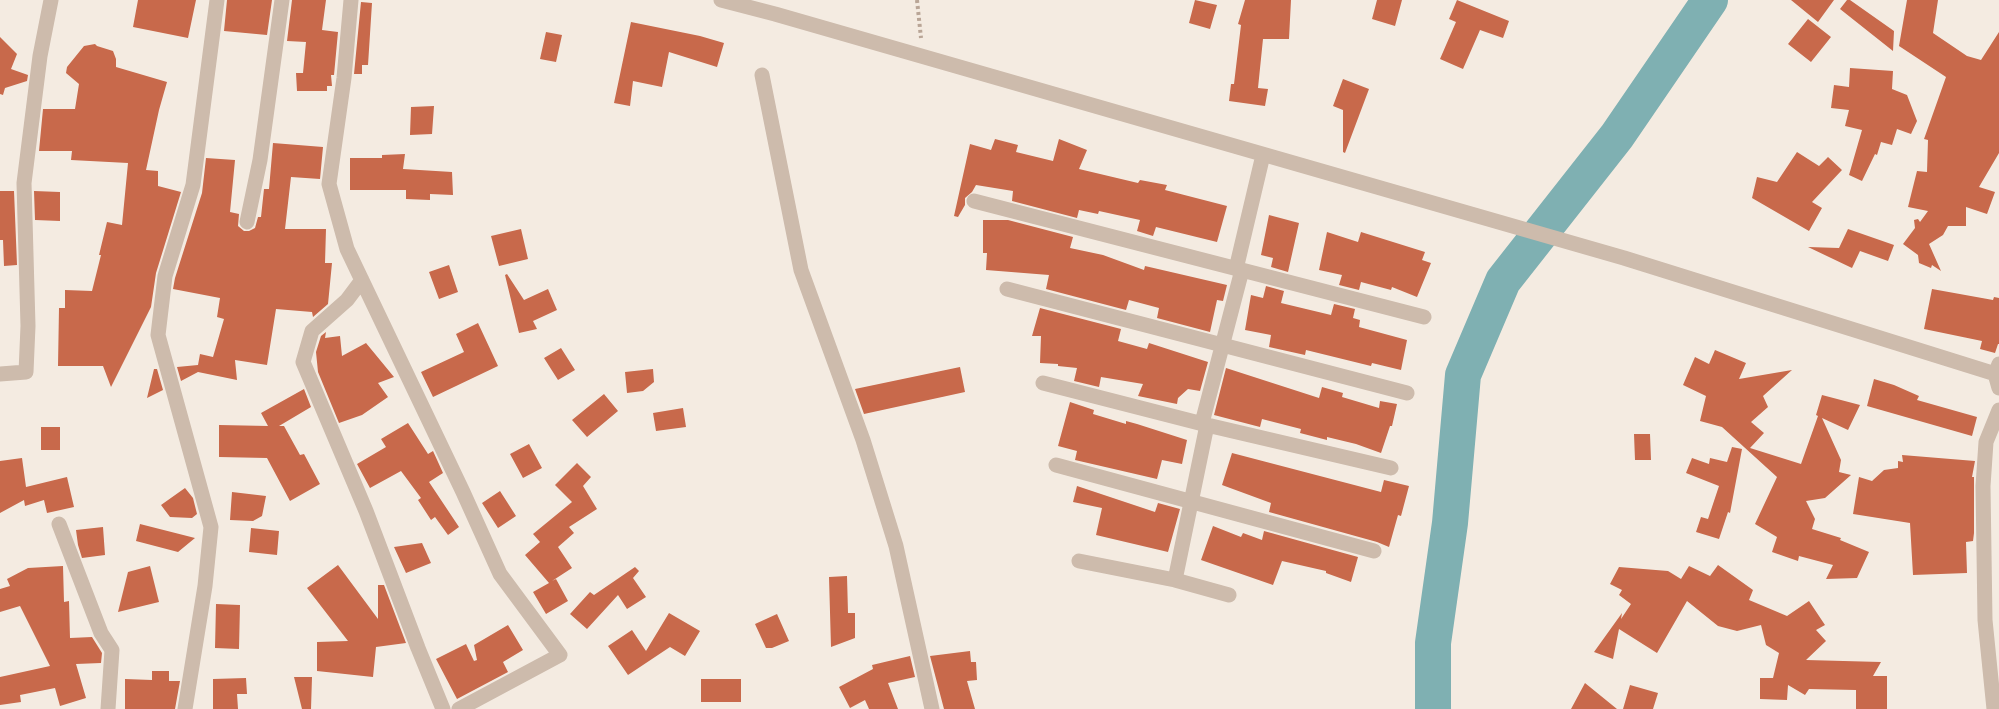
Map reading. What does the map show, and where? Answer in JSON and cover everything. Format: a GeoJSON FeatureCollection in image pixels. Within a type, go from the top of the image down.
{"type":"FeatureCollection","features":[{"type":"Feature","properties":{"kind":"street"},"geometry":{"type":"LineString","coordinates":[[0,375],[26,372],[28,326],[24,183],[40,56],[51,0]]}},
{"type":"Feature","properties":{"kind":"street"},"geometry":{"type":"LineString","coordinates":[[185,709],[205,586],[211,527],[158,334],[165,276],[192,185],[217,0]]}},
{"type":"Feature","properties":{"kind":"street"},"geometry":{"type":"LineString","coordinates":[[247,222],[260,160],[282,0]]}},
{"type":"Feature","properties":{"kind":"street"},"geometry":{"type":"LineString","coordinates":[[351,0],[344,78],[329,184],[347,249],[464,492],[500,574],[560,655],[459,709]]}},
{"type":"Feature","properties":{"kind":"street"},"geometry":{"type":"LineString","coordinates":[[721,0],[773,7],[922,57],[1624,258],[1998,376]]}},
{"type":"Feature","properties":{"kind":"street"},"geometry":{"type":"LineString","coordinates":[[762,75],[801,270],[863,440],[896,546],[932,709]]}},
{"type":"Feature","properties":{"kind":"street"},"geometry":{"type":"LineString","coordinates":[[1175,580],[1192,502],[1205,424],[1263,155]]}},
{"type":"Feature","properties":{"kind":"street"},"geometry":{"type":"LineString","coordinates":[[974,201],[1424,317]]}},
{"type":"Feature","properties":{"kind":"street"},"geometry":{"type":"LineString","coordinates":[[362,280],[347,300],[312,331],[303,362],[366,511],[443,709]]}},
{"type":"Feature","properties":{"kind":"street"},"geometry":{"type":"LineString","coordinates":[[1007,289],[1407,393]]}},
{"type":"Feature","properties":{"kind":"street"},"geometry":{"type":"LineString","coordinates":[[1043,383],[1391,468]]}},
{"type":"Feature","properties":{"kind":"street"},"geometry":{"type":"LineString","coordinates":[[1994,709],[1985,620],[1983,486],[1986,442],[1999,410]]}},
{"type":"Feature","properties":{"kind":"street"},"geometry":{"type":"LineString","coordinates":[[1056,465],[1374,551]]}},
{"type":"Feature","properties":{"kind":"street"},"geometry":{"type":"LineString","coordinates":[[58,524],[101,633],[112,650],[108,709]]}},
{"type":"Feature","properties":{"kind":"street"},"geometry":{"type":"LineString","coordinates":[[1079,561],[1175,580],[1229,595]]}},
{"type":"Feature","properties":{"kind":"path"},"geometry":{"type":"LineString","coordinates":[[917,0],[922,57]]}},
{"type":"Feature","properties":{"kind":"building"},"geometry":{"type":"Polygon","coordinates":[[[138,0],[196,0],[188,38],[133,27],[138,0]]]}},
{"type":"Feature","properties":{"kind":"building"},"geometry":{"type":"Polygon","coordinates":[[[227,0],[272,0],[267,35],[224,31],[227,0]]]}},
{"type":"Feature","properties":{"kind":"building"},"geometry":{"type":"Polygon","coordinates":[[[292,0],[326,0],[322,30],[338,32],[334,75],[331,75],[332,86],[327,86],[327,91],[297,91],[296,73],[303,73],[306,42],[287,41],[292,0]]]}},
{"type":"Feature","properties":{"kind":"building"},"geometry":{"type":"Polygon","coordinates":[[[1195,0],[1217,5],[1210,29],[1189,23],[1195,0]]]}},
{"type":"Feature","properties":{"kind":"building"},"geometry":{"type":"Polygon","coordinates":[[[1245,0],[1291,0],[1289,39],[1263,39],[1258,88],[1268,89],[1265,106],[1229,101],[1231,84],[1234,84],[1241,25],[1238,24],[1245,0]]]}},
{"type":"Feature","properties":{"kind":"building"},"geometry":{"type":"Polygon","coordinates":[[[1377,0],[1402,0],[1395,26],[1372,19],[1377,0]]]}},
{"type":"Feature","properties":{"kind":"building"},"geometry":{"type":"Polygon","coordinates":[[[1457,0],[1509,21],[1503,38],[1480,30],[1463,69],[1440,59],[1456,22],[1449,19],[1457,0]]]}},
{"type":"Feature","properties":{"kind":"building"},"geometry":{"type":"Polygon","coordinates":[[[1791,0],[1834,0],[1818,22],[1791,0]]]}},
{"type":"Feature","properties":{"kind":"building"},"geometry":{"type":"Polygon","coordinates":[[[1847,0],[1894,31],[1893,51],[1840,9],[1847,0]]]}},
{"type":"Feature","properties":{"kind":"building"},"geometry":{"type":"Polygon","coordinates":[[[1907,0],[1938,0],[1933,33],[1967,56],[1981,60],[1999,32],[1999,153],[1979,187],[1995,192],[1987,214],[1966,207],[1966,226],[1948,226],[1943,235],[1929,244],[1941,271],[1932,265],[1931,268],[1919,263],[1918,255],[1903,244],[1915,228],[1914,220],[1918,219],[1920,222],[1928,211],[1908,207],[1917,171],[1927,172],[1928,140],[1924,139],[1946,77],[1899,46],[1907,0]]]}},
{"type":"Feature","properties":{"kind":"building"},"geometry":{"type":"Polygon","coordinates":[[[361,2],[372,3],[368,65],[362,65],[362,74],[354,74],[361,2]]]}},
{"type":"Feature","properties":{"kind":"building"},"geometry":{"type":"Polygon","coordinates":[[[1808,19],[1831,37],[1811,62],[1788,44],[1808,19]]]}},
{"type":"Feature","properties":{"kind":"building"},"geometry":{"type":"Polygon","coordinates":[[[631,22],[724,43],[717,67],[669,52],[662,87],[633,81],[630,106],[614,103],[631,22]]]}},
{"type":"Feature","properties":{"kind":"building"},"geometry":{"type":"Polygon","coordinates":[[[546,32],[562,35],[556,62],[540,59],[546,32]]]}},
{"type":"Feature","properties":{"kind":"building"},"geometry":{"type":"Polygon","coordinates":[[[0,37],[17,54],[11,69],[28,75],[27,81],[5,88],[3,95],[0,94],[0,37]]]}},
{"type":"Feature","properties":{"kind":"building"},"geometry":{"type":"Polygon","coordinates":[[[95,44],[113,51],[116,67],[167,82],[146,170],[158,171],[158,186],[181,192],[156,273],[151,307],[111,387],[103,366],[58,366],[59,308],[65,308],[65,290],[92,291],[107,222],[122,225],[128,163],[71,160],[72,151],[39,151],[43,109],[75,109],[79,84],[66,73],[67,67],[84,46],[95,44]]]}},
{"type":"Feature","properties":{"kind":"building"},"geometry":{"type":"Polygon","coordinates":[[[1850,68],[1893,71],[1892,89],[1907,95],[1917,121],[1911,134],[1897,129],[1892,145],[1881,142],[1877,155],[1875,154],[1862,181],[1849,175],[1862,130],[1845,126],[1849,110],[1831,108],[1834,85],[1849,87],[1850,68]]]}},
{"type":"Feature","properties":{"kind":"building"},"geometry":{"type":"Polygon","coordinates":[[[1343,79],[1369,89],[1345,153],[1343,152],[1343,110],[1333,106],[1343,79]]]}},
{"type":"Feature","properties":{"kind":"building"},"geometry":{"type":"Polygon","coordinates":[[[434,106],[432,134],[410,135],[411,107],[434,106]]]}},
{"type":"Feature","properties":{"kind":"building"},"geometry":{"type":"Polygon","coordinates":[[[995,139],[1018,145],[1016,152],[1053,161],[1059,139],[1087,150],[1079,169],[1138,183],[1140,180],[1167,185],[1165,190],[1227,206],[1217,242],[1156,227],[1153,236],[1137,231],[1140,220],[1099,211],[1098,214],[1079,210],[1077,218],[1012,201],[1013,191],[976,185],[965,198],[965,205],[958,217],[954,216],[970,144],[991,150],[995,139]]]}},
{"type":"Feature","properties":{"kind":"building"},"geometry":{"type":"Polygon","coordinates":[[[273,143],[323,147],[320,179],[291,177],[285,229],[326,229],[325,263],[332,263],[328,304],[313,317],[312,312],[276,309],[267,365],[235,360],[237,380],[198,372],[181,381],[177,367],[198,365],[200,354],[213,357],[224,319],[217,317],[220,298],[173,289],[202,193],[206,158],[235,160],[230,212],[239,214],[238,226],[244,231],[249,231],[255,228],[258,217],[261,217],[264,189],[269,189],[273,143]]]}},
{"type":"Feature","properties":{"kind":"building"},"geometry":{"type":"Polygon","coordinates":[[[1797,152],[1819,166],[1828,157],[1842,170],[1812,202],[1822,208],[1809,231],[1752,198],[1757,177],[1777,182],[1797,152]]]}},
{"type":"Feature","properties":{"kind":"building"},"geometry":{"type":"Polygon","coordinates":[[[405,154],[403,169],[452,172],[453,195],[430,194],[430,200],[406,199],[406,190],[350,190],[350,158],[382,158],[382,155],[405,154]]]}},
{"type":"Feature","properties":{"kind":"building"},"geometry":{"type":"Polygon","coordinates":[[[0,191],[14,191],[17,265],[4,266],[3,240],[0,240],[0,191]]]}},
{"type":"Feature","properties":{"kind":"building"},"geometry":{"type":"Polygon","coordinates":[[[34,191],[60,192],[60,221],[35,220],[34,191]]]}},
{"type":"Feature","properties":{"kind":"building"},"geometry":{"type":"Polygon","coordinates":[[[1269,215],[1299,223],[1288,272],[1271,267],[1273,258],[1261,255],[1269,215]]]}},
{"type":"Feature","properties":{"kind":"building"},"geometry":{"type":"Polygon","coordinates":[[[983,220],[1008,220],[1073,237],[1070,248],[1103,255],[1144,270],[1145,266],[1227,285],[1223,301],[1217,300],[1210,332],[1157,318],[1159,308],[1129,300],[1126,310],[1046,289],[1049,275],[986,270],[987,253],[983,253],[983,220]]]}},
{"type":"Feature","properties":{"kind":"building"},"geometry":{"type":"Polygon","coordinates":[[[521,229],[528,259],[499,266],[491,236],[521,229]]]}},
{"type":"Feature","properties":{"kind":"building"},"geometry":{"type":"Polygon","coordinates":[[[1848,229],[1894,245],[1888,261],[1860,251],[1852,268],[1808,247],[1839,248],[1848,229]]]}},
{"type":"Feature","properties":{"kind":"building"},"geometry":{"type":"Polygon","coordinates":[[[1327,232],[1358,242],[1361,232],[1425,252],[1422,260],[1431,263],[1417,297],[1392,287],[1391,290],[1361,282],[1359,290],[1339,285],[1342,275],[1319,270],[1327,232]]]}},
{"type":"Feature","properties":{"kind":"building"},"geometry":{"type":"Polygon","coordinates":[[[449,265],[458,292],[439,299],[429,272],[449,265]]]}},
{"type":"Feature","properties":{"kind":"building"},"geometry":{"type":"Polygon","coordinates":[[[507,274],[524,300],[548,289],[557,310],[533,321],[537,329],[519,333],[505,275],[507,274]]]}},
{"type":"Feature","properties":{"kind":"building"},"geometry":{"type":"Polygon","coordinates":[[[1266,286],[1284,291],[1281,303],[1331,315],[1334,304],[1355,309],[1353,318],[1360,320],[1359,327],[1407,340],[1401,370],[1372,363],[1371,366],[1306,350],[1305,355],[1269,347],[1271,335],[1245,330],[1251,295],[1263,298],[1266,286]]]}},
{"type":"Feature","properties":{"kind":"building"},"geometry":{"type":"Polygon","coordinates":[[[1932,289],[1993,300],[1994,297],[1999,298],[1999,344],[1995,353],[1980,349],[1982,341],[1924,329],[1932,289]]]}},
{"type":"Feature","properties":{"kind":"building"},"geometry":{"type":"Polygon","coordinates":[[[1040,308],[1121,329],[1118,341],[1147,349],[1149,343],[1208,362],[1200,391],[1188,389],[1178,398],[1177,404],[1138,396],[1143,384],[1101,377],[1099,387],[1074,381],[1077,368],[1040,363],[1041,336],[1032,336],[1040,308]]]}},
{"type":"Feature","properties":{"kind":"building"},"geometry":{"type":"Polygon","coordinates":[[[478,323],[498,366],[433,397],[421,372],[464,352],[456,334],[478,323]]]}},
{"type":"Feature","properties":{"kind":"building"},"geometry":{"type":"Polygon","coordinates":[[[326,332],[325,338],[340,336],[342,356],[366,343],[394,377],[378,383],[388,397],[362,415],[339,423],[318,372],[316,352],[321,336],[326,332]]]}},
{"type":"Feature","properties":{"kind":"building"},"geometry":{"type":"Polygon","coordinates":[[[561,348],[575,370],[558,380],[544,358],[561,348]]]}},
{"type":"Feature","properties":{"kind":"building"},"geometry":{"type":"Polygon","coordinates":[[[1715,350],[1746,363],[1739,379],[1792,370],[1763,396],[1768,407],[1751,422],[1764,433],[1750,448],[1801,464],[1818,416],[1816,415],[1822,395],[1860,405],[1848,430],[1822,418],[1841,460],[1839,472],[1851,475],[1825,498],[1806,501],[1815,519],[1812,529],[1841,538],[1840,540],[1869,552],[1857,578],[1826,579],[1833,565],[1799,556],[1798,561],[1772,552],[1777,537],[1755,524],[1777,477],[1722,427],[1700,421],[1706,396],[1683,385],[1695,357],[1709,364],[1715,350]]]}},
{"type":"Feature","properties":{"kind":"building"},"geometry":{"type":"Polygon","coordinates":[[[960,367],[965,392],[864,414],[855,389],[960,367]]]}},
{"type":"Feature","properties":{"kind":"building"},"geometry":{"type":"Polygon","coordinates":[[[1226,368],[1319,398],[1322,387],[1343,393],[1342,397],[1379,408],[1380,401],[1397,404],[1392,426],[1390,426],[1381,453],[1356,444],[1300,433],[1301,429],[1262,419],[1260,427],[1214,415],[1226,368]]]}},
{"type":"Feature","properties":{"kind":"building"},"geometry":{"type":"Polygon","coordinates":[[[154,369],[157,369],[163,390],[147,398],[154,369]]]}},
{"type":"Feature","properties":{"kind":"building"},"geometry":{"type":"Polygon","coordinates":[[[653,369],[654,382],[643,391],[627,393],[625,372],[653,369]]]}},
{"type":"Feature","properties":{"kind":"building"},"geometry":{"type":"Polygon","coordinates":[[[1874,379],[1919,396],[1917,400],[1977,417],[1972,436],[1867,406],[1874,379]]]}},
{"type":"Feature","properties":{"kind":"building"},"geometry":{"type":"Polygon","coordinates":[[[304,389],[311,407],[279,426],[284,426],[300,455],[304,454],[320,484],[290,501],[267,458],[219,457],[219,425],[268,426],[261,413],[304,389]]]}},
{"type":"Feature","properties":{"kind":"building"},"geometry":{"type":"Polygon","coordinates":[[[604,394],[618,411],[587,437],[572,420],[604,394]]]}},
{"type":"Feature","properties":{"kind":"building"},"geometry":{"type":"Polygon","coordinates":[[[1070,402],[1094,410],[1093,414],[1126,424],[1126,421],[1137,424],[1187,440],[1182,464],[1162,460],[1157,479],[1075,460],[1077,451],[1058,446],[1070,402]]]}},
{"type":"Feature","properties":{"kind":"building"},"geometry":{"type":"Polygon","coordinates":[[[683,408],[686,427],[656,431],[653,413],[683,408]]]}},
{"type":"Feature","properties":{"kind":"building"},"geometry":{"type":"Polygon","coordinates":[[[408,423],[428,454],[433,451],[443,473],[429,482],[459,527],[448,535],[435,517],[431,520],[418,500],[421,498],[401,471],[370,488],[357,464],[386,447],[381,439],[408,423]]]}},
{"type":"Feature","properties":{"kind":"building"},"geometry":{"type":"Polygon","coordinates":[[[41,427],[60,427],[60,450],[41,450],[41,427]]]}},
{"type":"Feature","properties":{"kind":"building"},"geometry":{"type":"Polygon","coordinates":[[[1634,434],[1650,434],[1651,460],[1635,460],[1634,434]]]}},
{"type":"Feature","properties":{"kind":"building"},"geometry":{"type":"Polygon","coordinates":[[[529,444],[542,468],[523,478],[510,454],[529,444]]]}},
{"type":"Feature","properties":{"kind":"building"},"geometry":{"type":"Polygon","coordinates":[[[1732,447],[1742,449],[1730,513],[1728,512],[1719,539],[1696,532],[1701,517],[1708,519],[1719,486],[1686,473],[1692,458],[1709,464],[1710,458],[1727,462],[1732,447]]]}},
{"type":"Feature","properties":{"kind":"building"},"geometry":{"type":"Polygon","coordinates":[[[1232,453],[1381,492],[1384,480],[1409,486],[1389,547],[1269,512],[1271,503],[1222,485],[1232,453]]]}},
{"type":"Feature","properties":{"kind":"building"},"geometry":{"type":"Polygon","coordinates":[[[1902,455],[1975,461],[1972,477],[1974,477],[1974,533],[1973,541],[1966,542],[1967,573],[1913,575],[1910,523],[1853,514],[1859,477],[1872,481],[1884,470],[1898,468],[1898,461],[1903,462],[1902,455]]]}},
{"type":"Feature","properties":{"kind":"building"},"geometry":{"type":"Polygon","coordinates":[[[22,458],[26,487],[67,477],[74,507],[47,513],[44,500],[25,506],[24,500],[0,513],[0,461],[22,458]]]}},
{"type":"Feature","properties":{"kind":"building"},"geometry":{"type":"Polygon","coordinates":[[[577,463],[591,477],[583,486],[597,509],[569,527],[574,533],[558,547],[572,568],[552,581],[556,579],[568,601],[546,614],[533,592],[549,583],[525,555],[540,542],[533,534],[572,502],[555,485],[577,463]]]}},
{"type":"Feature","properties":{"kind":"building"},"geometry":{"type":"Polygon","coordinates":[[[1077,486],[1155,512],[1158,503],[1180,509],[1168,552],[1096,535],[1102,508],[1073,502],[1077,486]]]}},
{"type":"Feature","properties":{"kind":"building"},"geometry":{"type":"Polygon","coordinates":[[[185,488],[193,498],[197,514],[192,518],[170,517],[161,505],[185,488]]]}},
{"type":"Feature","properties":{"kind":"building"},"geometry":{"type":"Polygon","coordinates":[[[500,491],[516,516],[498,528],[482,503],[500,491]]]}},
{"type":"Feature","properties":{"kind":"building"},"geometry":{"type":"Polygon","coordinates":[[[232,492],[266,496],[262,516],[253,521],[230,520],[232,492]]]}},
{"type":"Feature","properties":{"kind":"building"},"geometry":{"type":"Polygon","coordinates":[[[140,524],[195,538],[178,552],[136,541],[140,524]]]}},
{"type":"Feature","properties":{"kind":"building"},"geometry":{"type":"Polygon","coordinates":[[[1213,526],[1241,537],[1243,533],[1262,540],[1264,531],[1358,557],[1351,582],[1326,573],[1326,571],[1282,561],[1273,585],[1201,560],[1213,526]]]}},
{"type":"Feature","properties":{"kind":"building"},"geometry":{"type":"Polygon","coordinates":[[[103,527],[105,555],[82,558],[76,530],[103,527]]]}},
{"type":"Feature","properties":{"kind":"building"},"geometry":{"type":"Polygon","coordinates":[[[251,528],[279,531],[277,555],[249,552],[251,528]]]}},
{"type":"Feature","properties":{"kind":"building"},"geometry":{"type":"Polygon","coordinates":[[[422,543],[431,563],[406,573],[394,547],[422,543]]]}},
{"type":"Feature","properties":{"kind":"building"},"geometry":{"type":"Polygon","coordinates":[[[338,565],[378,619],[378,585],[384,585],[406,643],[376,647],[373,677],[317,671],[317,642],[348,641],[307,588],[338,565]]]}},
{"type":"Feature","properties":{"kind":"building"},"geometry":{"type":"Polygon","coordinates":[[[1718,565],[1753,590],[1749,600],[1787,616],[1809,601],[1825,625],[1816,630],[1826,641],[1806,660],[1881,662],[1873,676],[1887,676],[1887,709],[1856,709],[1856,690],[1809,689],[1805,695],[1788,685],[1787,700],[1760,699],[1760,678],[1773,678],[1779,653],[1766,645],[1761,625],[1737,631],[1718,626],[1687,601],[1657,653],[1619,629],[1613,659],[1594,652],[1631,604],[1619,595],[1622,590],[1610,584],[1619,567],[1668,571],[1681,579],[1689,566],[1710,576],[1718,565]]]}},
{"type":"Feature","properties":{"kind":"building"},"geometry":{"type":"Polygon","coordinates":[[[63,566],[64,602],[69,601],[70,638],[92,637],[102,653],[101,663],[76,664],[86,698],[60,706],[55,688],[20,695],[21,702],[0,705],[0,677],[50,666],[20,606],[0,612],[0,589],[10,586],[7,579],[28,568],[63,566]]]}},
{"type":"Feature","properties":{"kind":"building"},"geometry":{"type":"Polygon","coordinates":[[[150,566],[159,602],[118,612],[128,572],[150,566]]]}},
{"type":"Feature","properties":{"kind":"building"},"geometry":{"type":"Polygon","coordinates":[[[635,567],[639,571],[633,578],[646,597],[627,609],[618,595],[587,629],[570,614],[590,592],[594,595],[635,567]]]}},
{"type":"Feature","properties":{"kind":"building"},"geometry":{"type":"Polygon","coordinates":[[[847,576],[848,613],[855,613],[855,638],[831,647],[829,577],[847,576]]]}},
{"type":"Feature","properties":{"kind":"building"},"geometry":{"type":"Polygon","coordinates":[[[216,604],[240,605],[239,649],[215,648],[216,604]]]}},
{"type":"Feature","properties":{"kind":"building"},"geometry":{"type":"Polygon","coordinates":[[[669,613],[700,631],[685,656],[670,647],[628,675],[608,646],[632,630],[646,651],[669,613]]]}},
{"type":"Feature","properties":{"kind":"building"},"geometry":{"type":"Polygon","coordinates":[[[777,614],[789,641],[766,648],[755,624],[777,614]]]}},
{"type":"Feature","properties":{"kind":"building"},"geometry":{"type":"Polygon","coordinates":[[[508,625],[523,650],[503,662],[508,672],[457,699],[436,659],[466,644],[474,661],[477,660],[474,645],[508,625]]]}},
{"type":"Feature","properties":{"kind":"building"},"geometry":{"type":"Polygon","coordinates":[[[970,651],[971,662],[976,662],[977,680],[967,681],[975,709],[944,709],[930,656],[970,651]]]}},
{"type":"Feature","properties":{"kind":"building"},"geometry":{"type":"Polygon","coordinates":[[[910,656],[915,677],[888,683],[898,709],[869,709],[865,700],[850,708],[839,687],[873,669],[872,665],[910,656]]]}},
{"type":"Feature","properties":{"kind":"building"},"geometry":{"type":"Polygon","coordinates":[[[152,671],[169,671],[169,681],[180,681],[175,709],[125,709],[125,679],[152,680],[152,671]]]}},
{"type":"Feature","properties":{"kind":"building"},"geometry":{"type":"Polygon","coordinates":[[[294,677],[312,677],[311,709],[302,709],[294,677]]]}},
{"type":"Feature","properties":{"kind":"building"},"geometry":{"type":"Polygon","coordinates":[[[246,678],[247,694],[237,694],[238,709],[213,709],[213,679],[246,678]]]}},
{"type":"Feature","properties":{"kind":"building"},"geometry":{"type":"Polygon","coordinates":[[[701,679],[741,679],[741,702],[701,702],[701,679]]]}},
{"type":"Feature","properties":{"kind":"building"},"geometry":{"type":"Polygon","coordinates":[[[1585,683],[1617,709],[1571,709],[1585,683]]]}},
{"type":"Feature","properties":{"kind":"building"},"geometry":{"type":"Polygon","coordinates":[[[1630,685],[1658,693],[1653,709],[1623,709],[1630,685]]]}},
{"type":"Feature","properties":{"kind":"waterway"},"geometry":{"type":"LineString","coordinates":[[1433,709],[1433,643],[1450,523],[1463,375],[1503,281],[1617,136],[1710,0]]}}]}
